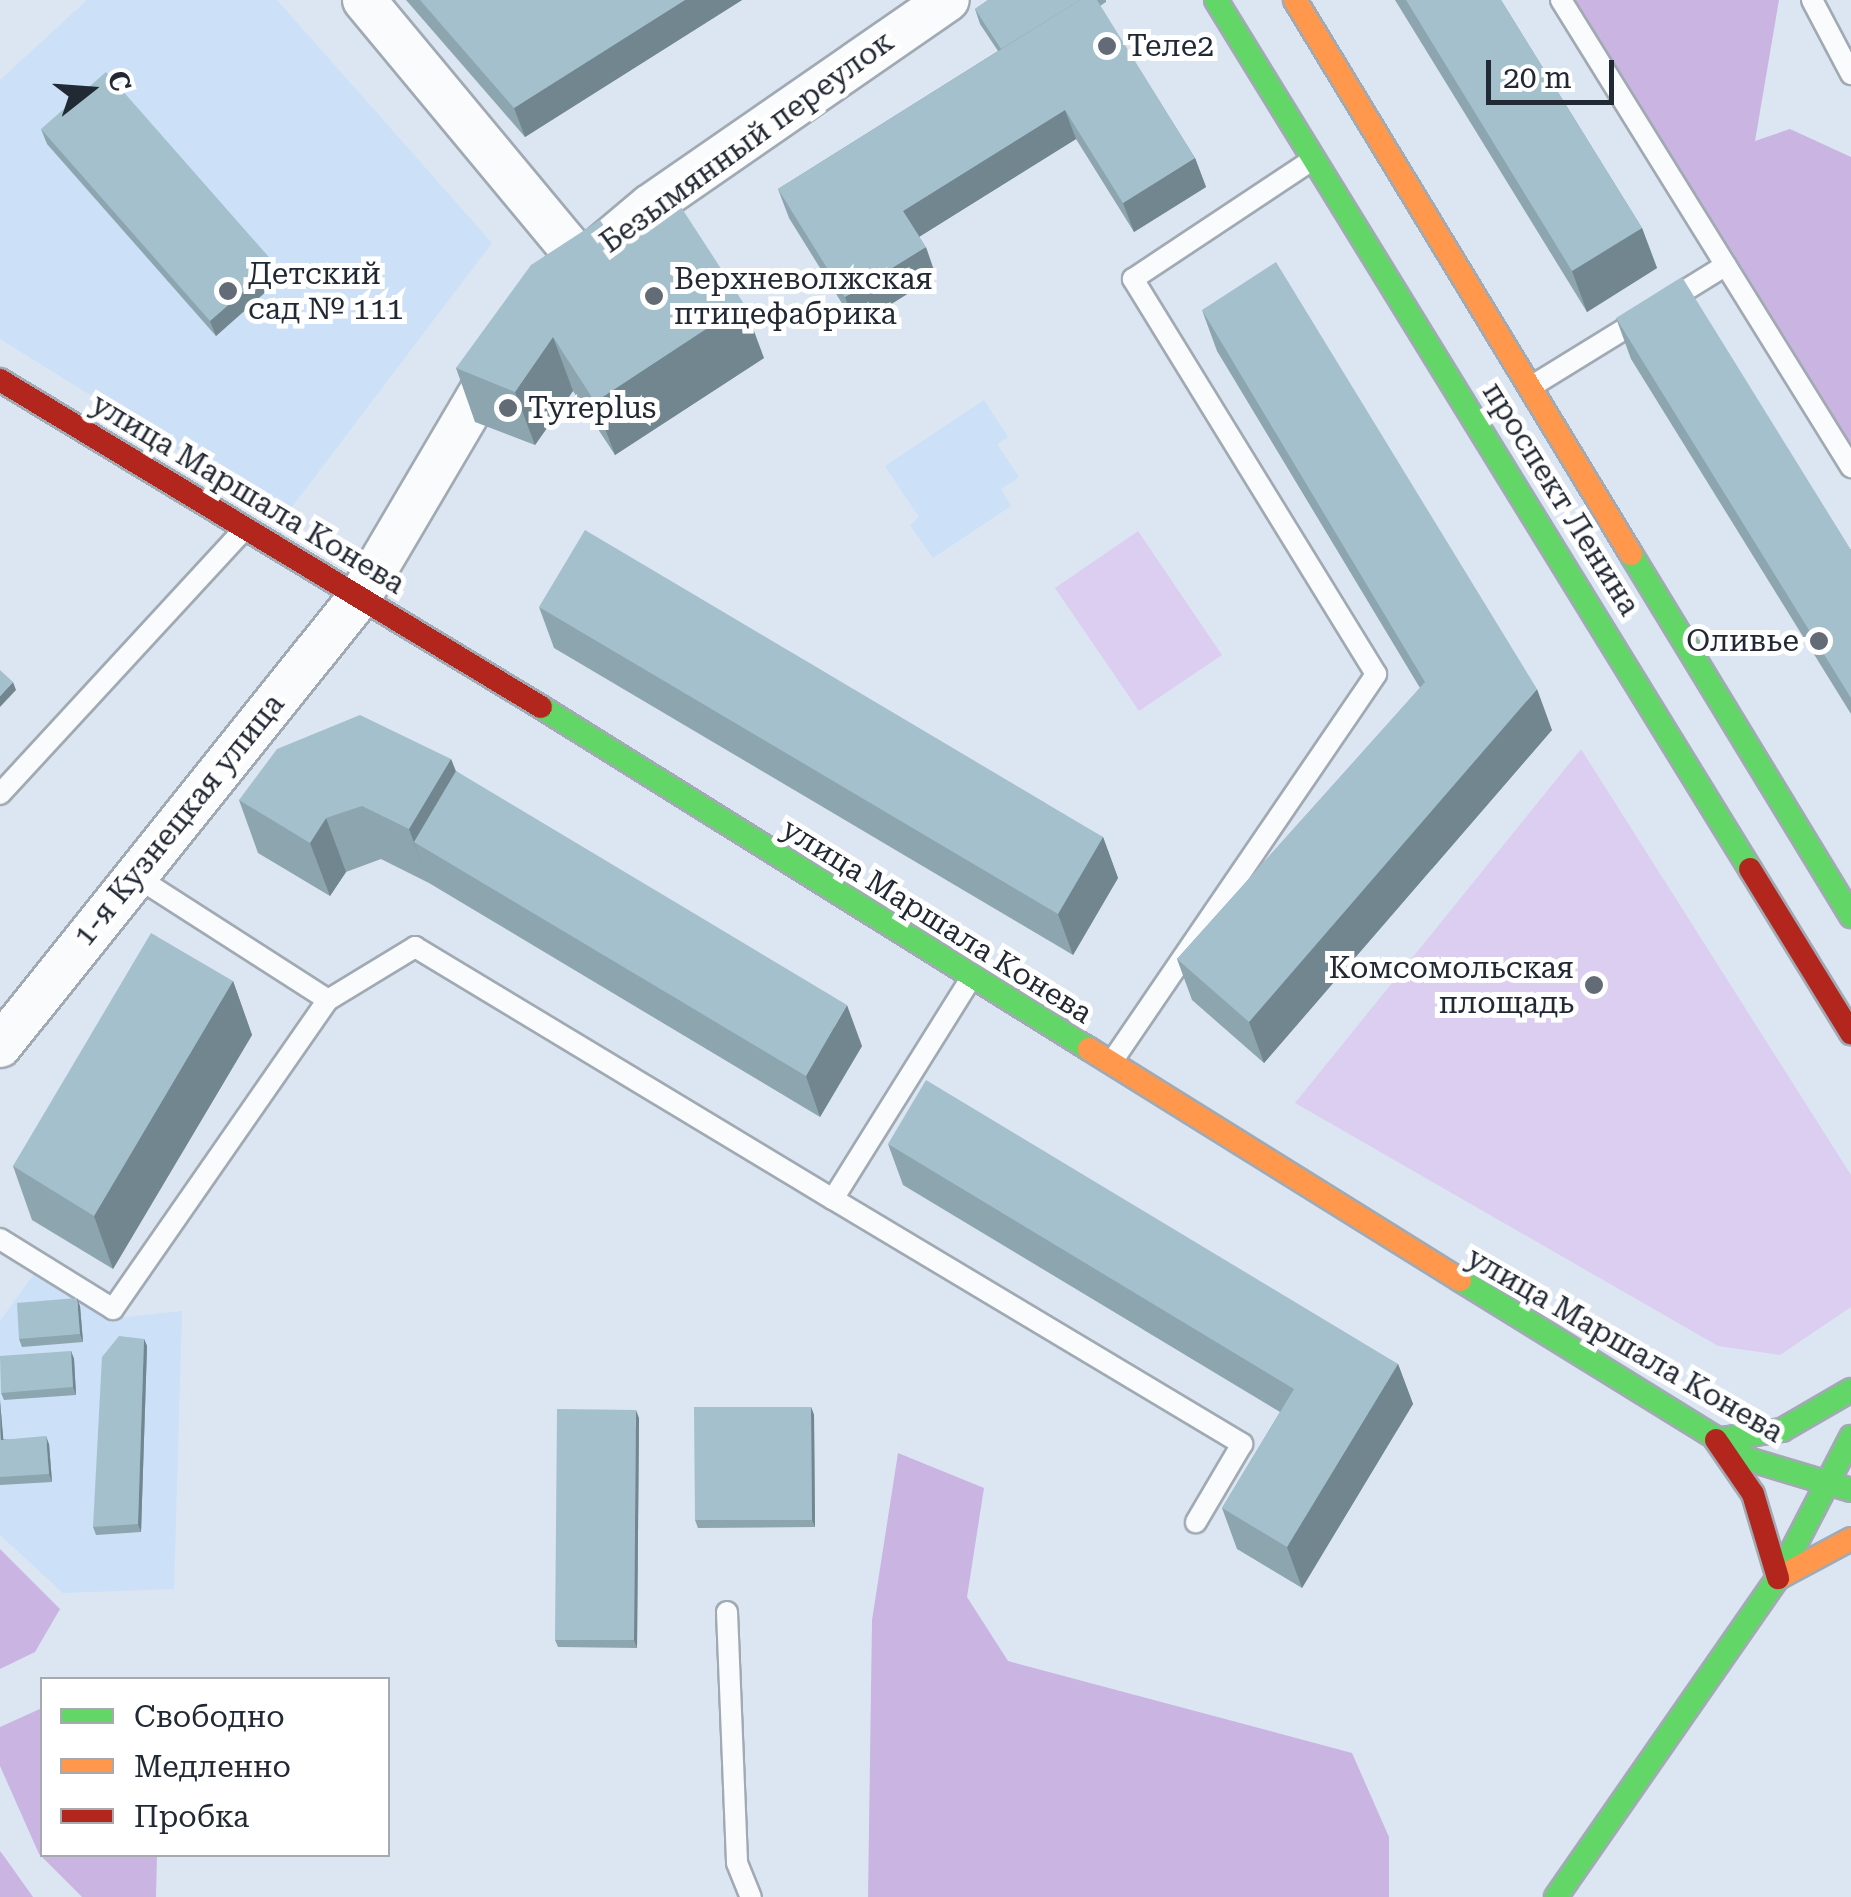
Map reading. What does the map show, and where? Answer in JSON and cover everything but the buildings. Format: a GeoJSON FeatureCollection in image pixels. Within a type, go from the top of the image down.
{"type":"FeatureCollection","features":[{"type":"Feature","properties":{"kind":"main road","name":"проспект Ленина"},"geometry":{"type":"LineString","coordinates":[[1216,0],[1851,1033]]}},
{"type":"Feature","properties":{"kind":"main road","name":"проспект Ленина"},"geometry":{"type":"LineString","coordinates":[[1294,0],[1851,916]]}},
{"type":"Feature","properties":{"kind":"main road","name":"улица Маршала Конева"},"geometry":{"type":"LineString","coordinates":[[0,380],[361,595],[1716,1440],[1822,1485],[1851,1490]]}},
{"type":"Feature","properties":{"kind":"main road"},"geometry":{"type":"LineString","coordinates":[[1811,1415],[1851,1390]]}},
{"type":"Feature","properties":{"kind":"main road"},"geometry":{"type":"LineString","coordinates":[[1778,1578],[1753,1494],[1716,1440],[1766,1434],[1811,1415],[1851,1405]]}},
{"type":"Feature","properties":{"kind":"main road"},"geometry":{"type":"LineString","coordinates":[[1556,1897],[1778,1578],[1822,1485],[1851,1437]]}},
{"type":"Feature","properties":{"kind":"main road"},"geometry":{"type":"LineString","coordinates":[[1778,1578],[1851,1539]]}},
{"type":"Feature","properties":{"kind":"street"},"geometry":{"type":"LineString","coordinates":[[364,0],[581,262]]}},
{"type":"Feature","properties":{"kind":"street","name":"Безымянный переулок"},"geometry":{"type":"LineString","coordinates":[[361,595],[529,318],[581,262],[650,206],[948,0]]}},
{"type":"Feature","properties":{"kind":"street","name":"1-я Кузнецкая улица"},"geometry":{"type":"LineString","coordinates":[[0,1046],[132,874],[361,595]]}},
{"type":"Feature","properties":{"kind":"lane"},"geometry":{"type":"LineString","coordinates":[[1561,0],[1851,467]]}},
{"type":"Feature","properties":{"kind":"lane"},"geometry":{"type":"LineString","coordinates":[[1812,0],[1851,74]]}},
{"type":"Feature","properties":{"kind":"lane"},"geometry":{"type":"LineString","coordinates":[[1111,1065],[1376,674],[1133,279],[1314,159]]}},
{"type":"Feature","properties":{"kind":"lane"},"geometry":{"type":"LineString","coordinates":[[1531,387],[1726,266]]}},
{"type":"Feature","properties":{"kind":"lane"},"geometry":{"type":"LineString","coordinates":[[0,794],[245,528]]}},
{"type":"Feature","properties":{"kind":"lane"},"geometry":{"type":"LineString","coordinates":[[132,874],[328,1000]]}},
{"type":"Feature","properties":{"kind":"lane"},"geometry":{"type":"LineString","coordinates":[[0,1239],[113,1309],[328,1000],[416,947],[1242,1444],[1196,1522]]}},
{"type":"Feature","properties":{"kind":"lane"},"geometry":{"type":"LineString","coordinates":[[833,1198],[971,978]]}},
{"type":"Feature","properties":{"kind":"lane"},"geometry":{"type":"LineString","coordinates":[[727,1612],[738,1863],[751,1897]]}},
{"type":"Feature","properties":{"kind":"shaded area","name":"Детский сад № 111"},"geometry":{"type":"Polygon","coordinates":[[[87,0],[277,0],[492,243],[285,516],[0,339],[0,80],[87,0]]]}},
{"type":"Feature","properties":{"kind":"shaded area"},"geometry":{"type":"Polygon","coordinates":[[[1575,0],[1779,0],[1755,141],[1790,129],[1851,157],[1851,446],[1575,0]]]}},
{"type":"Feature","properties":{"kind":"shaded area"},"geometry":{"type":"Polygon","coordinates":[[[984,400],[1008,437],[997,444],[1019,477],[1001,489],[1011,506],[933,558],[910,525],[919,517],[885,466],[984,400]]]}},
{"type":"Feature","properties":{"kind":"shaded area"},"geometry":{"type":"Polygon","coordinates":[[[1138,531],[1222,655],[1139,711],[1055,588],[1138,531]]]}},
{"type":"Feature","properties":{"kind":"shaded area"},"geometry":{"type":"Polygon","coordinates":[[[1581,749],[1851,1175],[1851,1307],[1780,1355],[1718,1346],[1295,1103],[1581,749]]]}},
{"type":"Feature","properties":{"kind":"shaded area"},"geometry":{"type":"Polygon","coordinates":[[[39,1267],[117,1318],[182,1311],[174,1589],[63,1593],[0,1535],[0,1321],[39,1267]]]}},
{"type":"Feature","properties":{"kind":"shaded area"},"geometry":{"type":"Polygon","coordinates":[[[898,1453],[984,1488],[967,1597],[1008,1661],[1352,1753],[1389,1837],[1389,1897],[868,1897],[872,1620],[898,1453]]]}},
{"type":"Feature","properties":{"kind":"shaded area"},"geometry":{"type":"Polygon","coordinates":[[[0,1549],[60,1609],[35,1652],[0,1669],[0,1549]]]}},
{"type":"Feature","properties":{"kind":"shaded area"},"geometry":{"type":"Polygon","coordinates":[[[40,1709],[40,1855],[0,1766],[0,1727],[40,1709]]]}},
{"type":"Feature","properties":{"kind":"shaded area"},"geometry":{"type":"Polygon","coordinates":[[[0,1851],[6,1859],[33,1897],[0,1897],[0,1851]]]}},
{"type":"Feature","properties":{"kind":"shaded area"},"geometry":{"type":"Polygon","coordinates":[[[42,1857],[157,1857],[156,1897],[82,1897],[42,1857]]]}},
{"type":"Feature","properties":{"kind":"traffic: fast"},"geometry":{"type":"LineString","coordinates":[[1216,0],[1750,869]]}},
{"type":"Feature","properties":{"kind":"traffic: fast"},"geometry":{"type":"LineString","coordinates":[[1631,554],[1851,916]]}},
{"type":"Feature","properties":{"kind":"traffic: fast"},"geometry":{"type":"LineString","coordinates":[[541,707],[1089,1049]]}},
{"type":"Feature","properties":{"kind":"traffic: fast"},"geometry":{"type":"LineString","coordinates":[[1460,1280],[1751,1460],[1851,1490]]}},
{"type":"Feature","properties":{"kind":"traffic: fast"},"geometry":{"type":"LineString","coordinates":[[1716,1440],[1782,1430],[1851,1390]]}},
{"type":"Feature","properties":{"kind":"traffic: fast"},"geometry":{"type":"LineString","coordinates":[[1556,1897],[1778,1578],[1851,1437]]}},
{"type":"Feature","properties":{"kind":"traffic: slow"},"geometry":{"type":"LineString","coordinates":[[1295,0],[1631,554]]}},
{"type":"Feature","properties":{"kind":"traffic: slow"},"geometry":{"type":"LineString","coordinates":[[1089,1049],[1460,1280]]}},
{"type":"Feature","properties":{"kind":"traffic: slow"},"geometry":{"type":"LineString","coordinates":[[1778,1578],[1851,1539]]}},
{"type":"Feature","properties":{"kind":"traffic: jam"},"geometry":{"type":"LineString","coordinates":[[0,380],[541,707]]}},
{"type":"Feature","properties":{"kind":"traffic: jam"},"geometry":{"type":"LineString","coordinates":[[1750,869],[1851,1033]]}},
{"type":"Feature","properties":{"kind":"traffic: jam"},"geometry":{"type":"LineString","coordinates":[[1716,1440],[1753,1494],[1778,1578]]}},
{"type":"Feature","properties":{"kind":"place","name":"Теле2"},"geometry":{"type":"Point","coordinates":[1107,46]}},
{"type":"Feature","properties":{"kind":"place","name":"Детский сад № 111"},"geometry":{"type":"Point","coordinates":[228,291]}},
{"type":"Feature","properties":{"kind":"place","name":"Верхневолжская птицефабрика"},"geometry":{"type":"Point","coordinates":[654,296]}},
{"type":"Feature","properties":{"kind":"place","name":"Tyreplus"},"geometry":{"type":"Point","coordinates":[508,408]}},
{"type":"Feature","properties":{"kind":"place","name":"Оливье"},"geometry":{"type":"Point","coordinates":[1819,641]}},
{"type":"Feature","properties":{"kind":"place","name":"Комсомольская площадь"},"geometry":{"type":"Point","coordinates":[1594,985]}}]}
